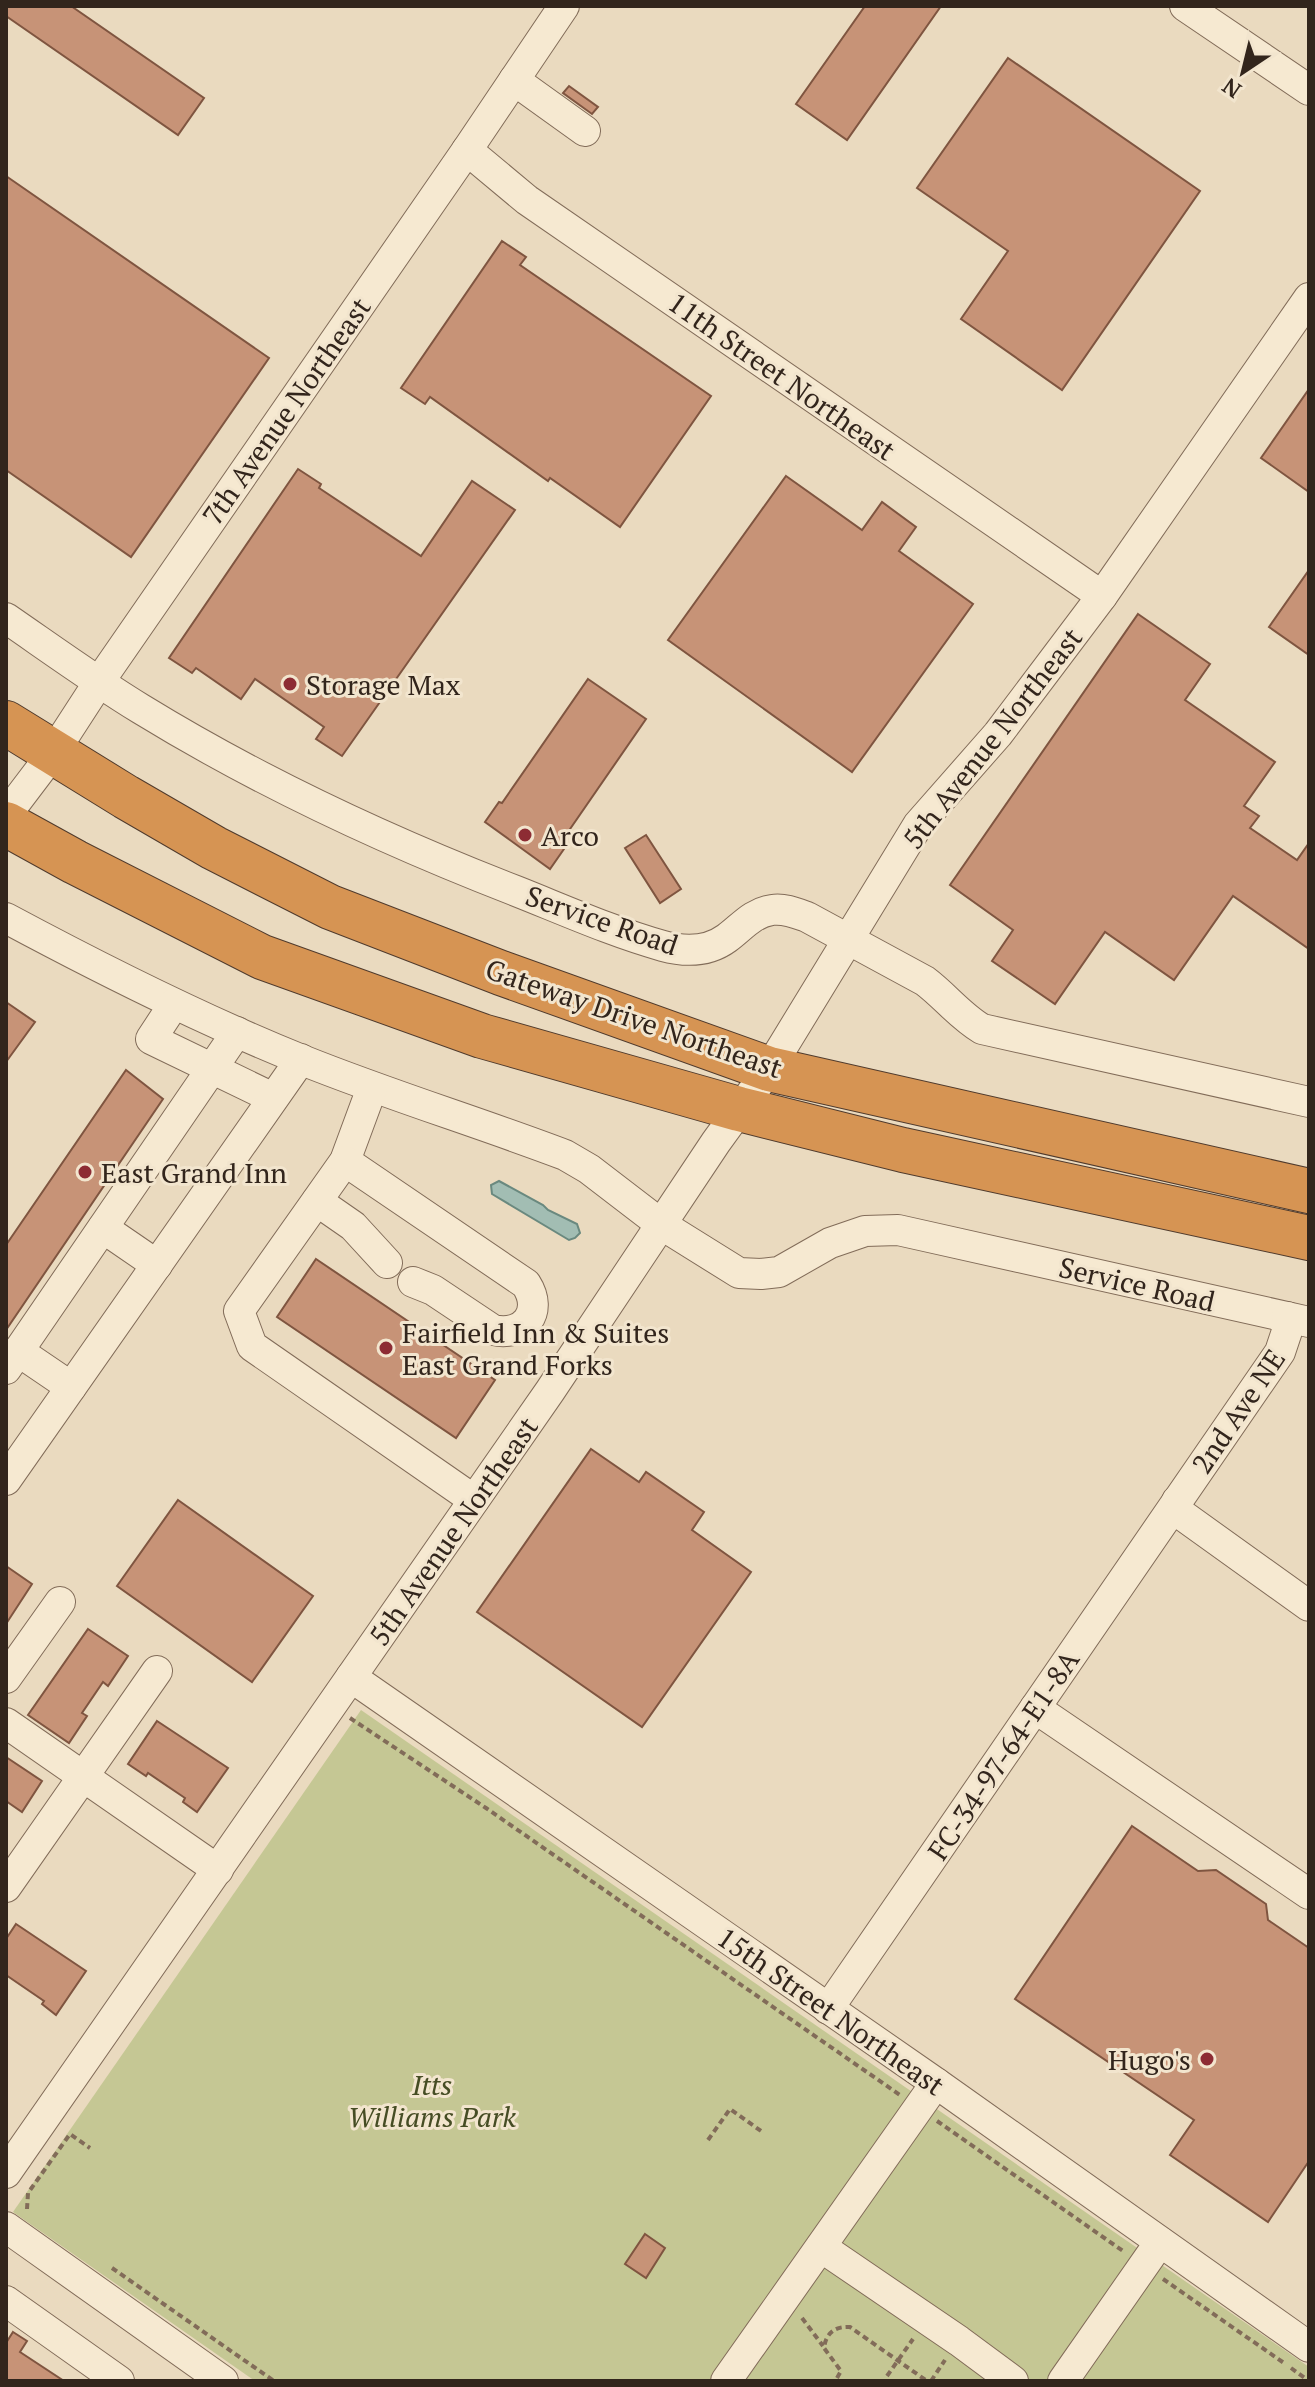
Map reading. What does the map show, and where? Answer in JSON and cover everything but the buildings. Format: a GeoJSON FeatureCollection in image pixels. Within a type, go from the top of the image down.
{"type":"FeatureCollection","features":[{"type":"Feature","properties":{"kind":"highway","name":"Gateway Drive Northeast"},"geometry":{"type":"LineString","coordinates":[[6,723],[214,848],[330,907],[501,973],[769,1069],[1309,1191]]}},
{"type":"Feature","properties":{"kind":"highway","name":"Gateway Drive Northeast"},"geometry":{"type":"LineString","coordinates":[[6,824],[262,957],[482,1036],[739,1109],[903,1150],[1309,1238]]}},
{"type":"Feature","properties":{"kind":"street","name":"7th Avenue Northeast"},"geometry":{"type":"LineString","coordinates":[[6,815],[53,753],[564,6]]}},
{"type":"Feature","properties":{"kind":"street"},"geometry":{"type":"LineString","coordinates":[[1185,6],[1309,90]]}},
{"type":"Feature","properties":{"kind":"street"},"geometry":{"type":"LineString","coordinates":[[514,80],[585,131]]}},
{"type":"Feature","properties":{"kind":"street","name":"11th Street Northeast"},"geometry":{"type":"LineString","coordinates":[[467,150],[527,200],[1102,596]]}},
{"type":"Feature","properties":{"kind":"street","name":"5th Avenue Northeast"},"geometry":{"type":"LineString","coordinates":[[6,2173],[769,1069],[918,825],[998,734],[1102,596],[1309,298]]}},
{"type":"Feature","properties":{"kind":"street","name":"Service Road"},"geometry":{"type":"LineString","coordinates":[[6,618],[99,682],[209,748],[327,810],[431,858],[647,941],[678,950],[706,948],[728,937],[756,915],[784,910],[807,917],[925,981],[943,994],[966,1020],[982,1029],[1309,1102]]}},
{"type":"Feature","properties":{"kind":"street","name":"Service Road"},"geometry":{"type":"LineString","coordinates":[[6,918],[174,1004],[237,1032],[372,1088],[565,1155],[589,1169],[662,1225],[739,1273],[779,1272],[830,1243],[865,1231],[898,1230],[1298,1320]]}},
{"type":"Feature","properties":{"kind":"street"},"geometry":{"type":"LineString","coordinates":[[174,1004],[151,1039],[273,1098]]}},
{"type":"Feature","properties":{"kind":"street"},"geometry":{"type":"LineString","coordinates":[[71,1387],[12,1360],[237,1032]]}},
{"type":"Feature","properties":{"kind":"street"},"geometry":{"type":"LineString","coordinates":[[6,1480],[301,1059]]}},
{"type":"Feature","properties":{"kind":"street"},"geometry":{"type":"LineString","coordinates":[[372,1088],[345,1161],[239,1311],[252,1346],[474,1500]]}},
{"type":"Feature","properties":{"kind":"street"},"geometry":{"type":"LineString","coordinates":[[345,1161],[526,1284],[533,1295],[534,1309],[526,1322],[516,1330],[505,1333],[493,1330],[433,1290],[413,1282]]}},
{"type":"Feature","properties":{"kind":"street"},"geometry":{"type":"LineString","coordinates":[[317,1201],[353,1226],[387,1263]]}},
{"type":"Feature","properties":{"kind":"street"},"geometry":{"type":"LineString","coordinates":[[103,1228],[157,1265]]}},
{"type":"Feature","properties":{"kind":"street","name":"2nd Ave NE"},"geometry":{"type":"LineString","coordinates":[[1177,1501],[1280,1352],[1288,1328],[1298,1320]]}},
{"type":"Feature","properties":{"kind":"street"},"geometry":{"type":"LineString","coordinates":[[1177,1501],[1175,1507],[1178,1512],[1309,1606]]}},
{"type":"Feature","properties":{"kind":"street","name":"FC-34-97-64-E1-8A"},"geometry":{"type":"LineString","coordinates":[[828,2009],[1177,1501]]}},
{"type":"Feature","properties":{"kind":"street"},"geometry":{"type":"LineString","coordinates":[[6,1678],[60,1602]]}},
{"type":"Feature","properties":{"kind":"street"},"geometry":{"type":"LineString","coordinates":[[6,1887],[157,1671]]}},
{"type":"Feature","properties":{"kind":"street","name":"15th Street Northeast"},"geometry":{"type":"LineString","coordinates":[[351,1677],[936,2083],[1152,2254],[1309,2347]]}},
{"type":"Feature","properties":{"kind":"street"},"geometry":{"type":"LineString","coordinates":[[1035,1708],[1309,1894]]}},
{"type":"Feature","properties":{"kind":"street"},"geometry":{"type":"LineString","coordinates":[[6,1723],[218,1870]]}},
{"type":"Feature","properties":{"kind":"street"},"geometry":{"type":"LineString","coordinates":[[726,2381],[936,2083]]}},
{"type":"Feature","properties":{"kind":"street"},"geometry":{"type":"LineString","coordinates":[[11,2214],[223,2381]]}},
{"type":"Feature","properties":{"kind":"street"},"geometry":{"type":"LineString","coordinates":[[821,2247],[1013,2381]]}},
{"type":"Feature","properties":{"kind":"street"},"geometry":{"type":"LineString","coordinates":[[1063,2381],[1152,2254]]}},
{"type":"Feature","properties":{"kind":"street"},"geometry":{"type":"LineString","coordinates":[[6,2301],[119,2381]]}},
{"type":"Feature","properties":{"kind":"path"},"geometry":{"type":"LineString","coordinates":[[331,1706],[499,1817],[918,2108],[1152,2254],[1309,2381]]}},
{"type":"Feature","properties":{"kind":"path"},"geometry":{"type":"LineString","coordinates":[[708,2140],[730,2109],[761,2131]]}},
{"type":"Feature","properties":{"kind":"path"},"geometry":{"type":"LineString","coordinates":[[11,2214],[27,2209],[28,2193],[70,2134],[90,2148]]}},
{"type":"Feature","properties":{"kind":"path"},"geometry":{"type":"LineString","coordinates":[[105,2263],[274,2381]]}},
{"type":"Feature","properties":{"kind":"path"},"geometry":{"type":"LineString","coordinates":[[784,2299],[794,2307],[841,2371],[837,2378]]}},
{"type":"Feature","properties":{"kind":"path"},"geometry":{"type":"LineString","coordinates":[[887,2376],[928,2319]]}},
{"type":"Feature","properties":{"kind":"path"},"geometry":{"type":"LineString","coordinates":[[824,2348],[828,2335],[835,2329],[850,2327],[927,2381]]}},
{"type":"Feature","properties":{"kind":"green space","name":"Itts Williams Park"},"geometry":{"type":"Polygon","coordinates":[[[361,1710],[1309,2367],[1309,2381],[255,2381],[13,2212],[361,1710]]]}},
{"type":"Feature","properties":{"kind":"shaded area"},"geometry":{"type":"Polygon","coordinates":[[[499,1181],[577,1224],[580,1233],[569,1240],[492,1194],[491,1185],[499,1181]]]}},
{"type":"Feature","properties":{"kind":"place","name":"Storage Max"},"geometry":{"type":"Point","coordinates":[290,684]}},
{"type":"Feature","properties":{"kind":"place","name":"Arco"},"geometry":{"type":"Point","coordinates":[525,835]}},
{"type":"Feature","properties":{"kind":"place","name":"East Grand Inn"},"geometry":{"type":"Point","coordinates":[85,1172]}},
{"type":"Feature","properties":{"kind":"place","name":"Fairfield Inn & Suites East Grand Forks"},"geometry":{"type":"Point","coordinates":[386,1348]}},
{"type":"Feature","properties":{"kind":"place","name":"Hugo's"},"geometry":{"type":"Point","coordinates":[1207,2059]}}]}
